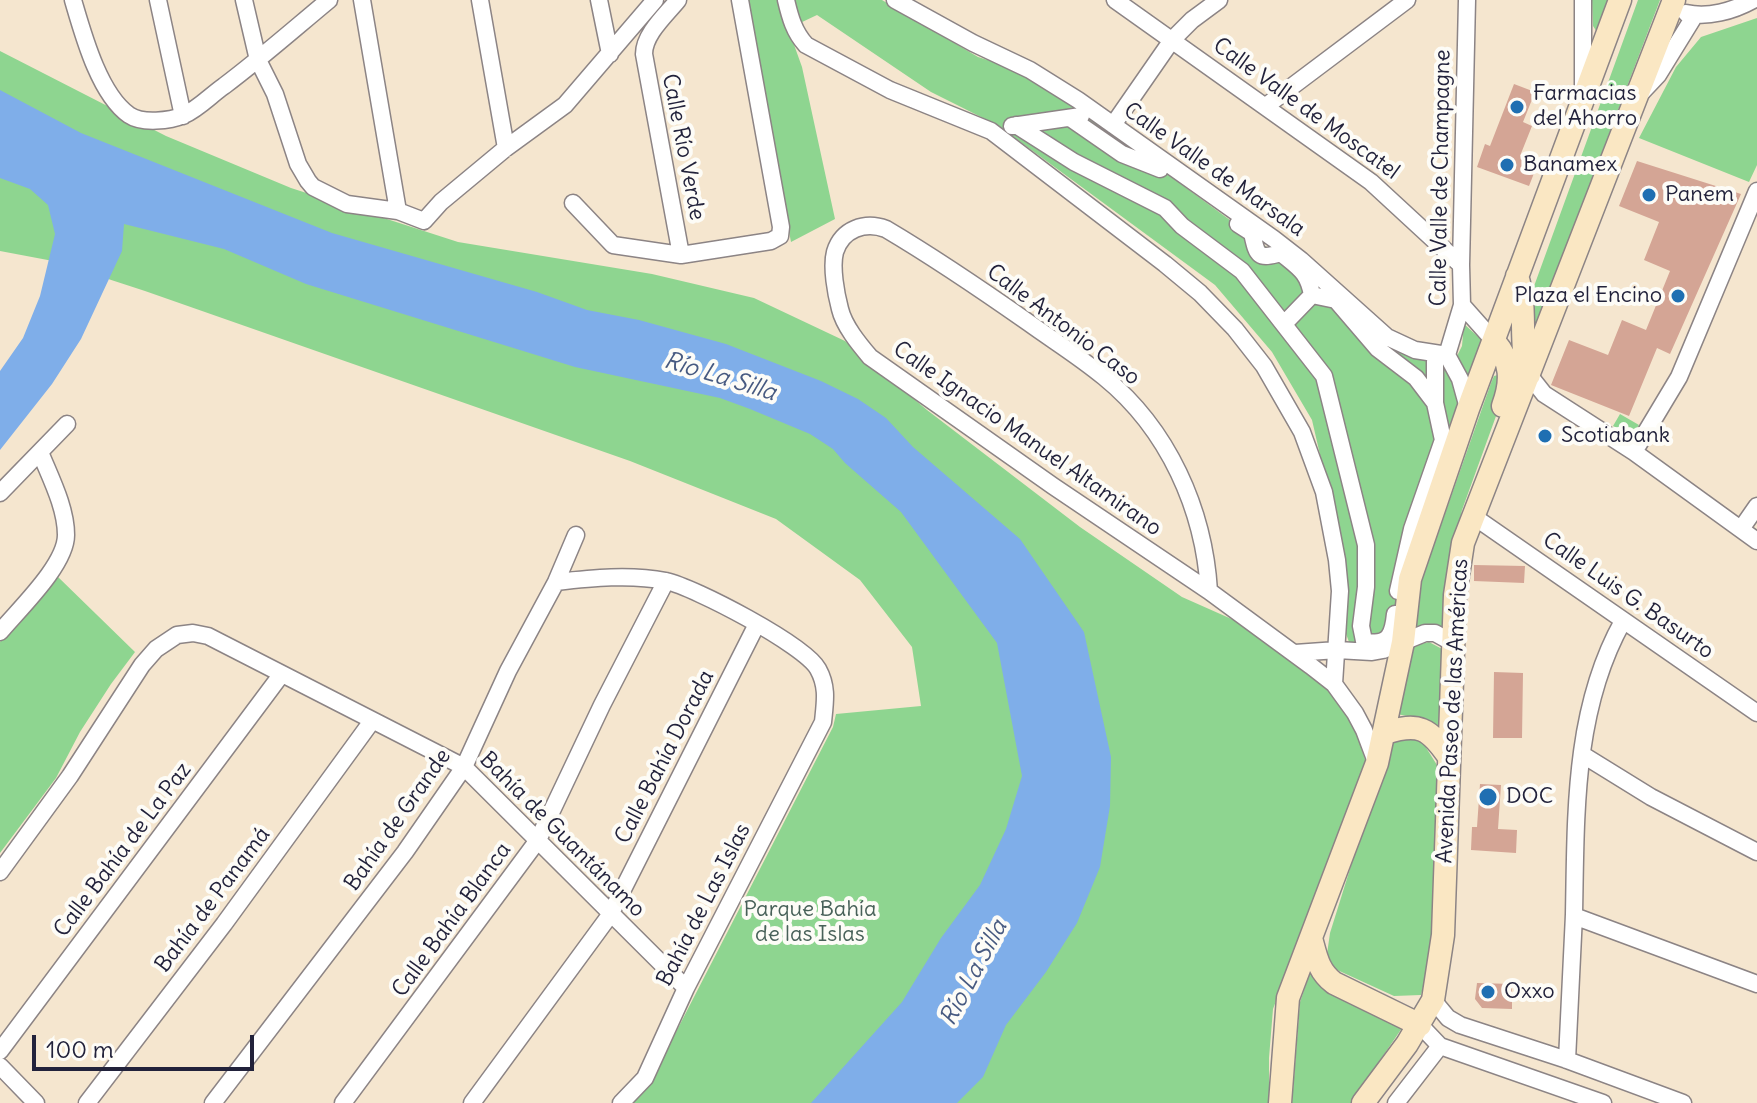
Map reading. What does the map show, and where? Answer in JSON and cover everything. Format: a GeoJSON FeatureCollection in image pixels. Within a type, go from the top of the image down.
{"type":"FeatureCollection","features":[{"type":"Feature","properties":{"kind":"main road","name":"Avenida Paseo de las Américas"},"geometry":{"type":"LineString","coordinates":[[1280,1103],[1288,998],[1377,763],[1403,642],[1410,579],[1516,275],[1548,200],[1620,0]]}},
{"type":"Feature","properties":{"kind":"main road","name":"Avenida Paseo de las Américas"},"geometry":{"type":"LineString","coordinates":[[1363,1103],[1420,1025],[1433,1000],[1443,935],[1457,568],[1473,516],[1672,3]]}},
{"type":"Feature","properties":{"kind":"main road"},"geometry":{"type":"LineString","coordinates":[[1516,275],[1523,297],[1522,347],[1529,375]]}},
{"type":"Feature","properties":{"kind":"main road"},"geometry":{"type":"LineString","coordinates":[[1493,464],[1495,435],[1511,378],[1506,359],[1494,341]]}},
{"type":"Feature","properties":{"kind":"main road"},"geometry":{"type":"LineString","coordinates":[[1385,733],[1409,727],[1421,728],[1449,757]]}},
{"type":"Feature","properties":{"kind":"main road"},"geometry":{"type":"LineString","coordinates":[[1311,938],[1319,967],[1334,983],[1420,1025]]}},
{"type":"Feature","properties":{"kind":"street"},"geometry":{"type":"LineString","coordinates":[[73,0],[81,29],[104,82],[131,117],[146,120],[183,116],[258,60],[329,0]]}},
{"type":"Feature","properties":{"kind":"street"},"geometry":{"type":"LineString","coordinates":[[158,0],[183,116]]}},
{"type":"Feature","properties":{"kind":"street"},"geometry":{"type":"LineString","coordinates":[[244,0],[258,60],[275,94],[298,164],[308,181],[313,187],[347,204],[398,211],[424,221],[441,202],[506,148],[565,105],[655,0]]}},
{"type":"Feature","properties":{"kind":"street"},"geometry":{"type":"LineString","coordinates":[[362,0],[398,211]]}},
{"type":"Feature","properties":{"kind":"street"},"geometry":{"type":"LineString","coordinates":[[480,0],[506,148]]}},
{"type":"Feature","properties":{"kind":"street"},"geometry":{"type":"LineString","coordinates":[[599,0],[610,54]]}},
{"type":"Feature","properties":{"kind":"street","name":"Calle Río Verde"},"geometry":{"type":"LineString","coordinates":[[678,0],[644,46],[681,255]]}},
{"type":"Feature","properties":{"kind":"street"},"geometry":{"type":"LineString","coordinates":[[573,203],[613,245],[681,255],[771,241],[780,236],[781,227],[740,0]]}},
{"type":"Feature","properties":{"kind":"street"},"geometry":{"type":"LineString","coordinates":[[786,0],[798,37],[815,51],[890,90],[991,131],[1200,293],[1235,329],[1264,366],[1302,432],[1324,492],[1340,591],[1334,684]]}},
{"type":"Feature","properties":{"kind":"street","name":"Calle Valle de Marsala"},"geometry":{"type":"LineString","coordinates":[[895,0],[1030,70],[1096,113],[1283,246],[1375,329],[1401,345],[1441,354]]}},
{"type":"Feature","properties":{"kind":"street","name":"Calle Valle de Moscatel"},"geometry":{"type":"LineString","coordinates":[[1115,0],[1390,197],[1461,265]]}},
{"type":"Feature","properties":{"kind":"street"},"geometry":{"type":"LineString","coordinates":[[1113,125],[1172,40],[1219,0]]}},
{"type":"Feature","properties":{"kind":"street"},"geometry":{"type":"LineString","coordinates":[[1266,106],[1407,0]]}},
{"type":"Feature","properties":{"kind":"street","name":"Calle Valle de Champagne"},"geometry":{"type":"LineString","coordinates":[[1362,635],[1364,641],[1370,642],[1382,641],[1393,633],[1408,542],[1443,440],[1435,403],[1441,354],[1467,310],[1461,265],[1467,0]]}},
{"type":"Feature","properties":{"kind":"street"},"geometry":{"type":"LineString","coordinates":[[1583,0],[1584,93]]}},
{"type":"Feature","properties":{"kind":"street"},"geometry":{"type":"LineString","coordinates":[[1672,3],[1695,15],[1724,12],[1753,0]]}},
{"type":"Feature","properties":{"kind":"street"},"geometry":{"type":"LineString","coordinates":[[1638,94],[1649,87],[1658,75],[1695,15]]}},
{"type":"Feature","properties":{"kind":"street"},"geometry":{"type":"LineString","coordinates":[[991,131],[1096,113]]}},
{"type":"Feature","properties":{"kind":"street"},"geometry":{"type":"LineString","coordinates":[[1070,118],[1122,154],[1155,165],[1252,233],[1258,254],[1270,256],[1281,253],[1307,275],[1312,295]]}},
{"type":"Feature","properties":{"kind":"street"},"geometry":{"type":"LineString","coordinates":[[1016,125],[1074,162],[1165,208],[1182,226],[1242,271],[1324,376],[1366,545],[1362,635],[1338,644],[1295,653]]}},
{"type":"Feature","properties":{"kind":"street"},"geometry":{"type":"LineString","coordinates":[[1634,452],[1679,377],[1756,197]]}},
{"type":"Feature","properties":{"kind":"street","name":"Calle Ignacio Manuel Altamirano"},"geometry":{"type":"LineString","coordinates":[[874,224],[865,224],[848,234],[835,252],[840,312],[858,344],[870,357],[1209,591],[1334,684],[1364,730],[1377,763]]}},
{"type":"Feature","properties":{"kind":"street","name":"Calle Antonio Caso"},"geometry":{"type":"LineString","coordinates":[[874,224],[898,236],[999,302],[1092,368],[1146,418],[1189,494],[1207,556],[1209,591]]}},
{"type":"Feature","properties":{"kind":"street"},"geometry":{"type":"LineString","coordinates":[[1284,324],[1312,295]]}},
{"type":"Feature","properties":{"kind":"street"},"geometry":{"type":"LineString","coordinates":[[1312,295],[1336,300],[1378,349],[1416,378],[1435,403]]}},
{"type":"Feature","properties":{"kind":"street"},"geometry":{"type":"LineString","coordinates":[[1467,310],[1486,314],[1505,308]]}},
{"type":"Feature","properties":{"kind":"street"},"geometry":{"type":"LineString","coordinates":[[1467,310],[1494,341]]}},
{"type":"Feature","properties":{"kind":"street"},"geometry":{"type":"LineString","coordinates":[[1441,354],[1460,379],[1468,409]]}},
{"type":"Feature","properties":{"kind":"street"},"geometry":{"type":"LineString","coordinates":[[1529,375],[1544,394],[1634,452],[1757,541]]}},
{"type":"Feature","properties":{"kind":"street"},"geometry":{"type":"LineString","coordinates":[[0,493],[67,424]]}},
{"type":"Feature","properties":{"kind":"street"},"geometry":{"type":"LineString","coordinates":[[0,632],[52,568],[62,553],[66,537],[64,519],[40,452]]}},
{"type":"Feature","properties":{"kind":"street"},"geometry":{"type":"LineString","coordinates":[[1741,529],[1757,506]]}},
{"type":"Feature","properties":{"kind":"street","name":"Calle Luis G. Basurto"},"geometry":{"type":"LineString","coordinates":[[1473,516],[1757,713]]}},
{"type":"Feature","properties":{"kind":"street","name":"Bahía de Grande"},"geometry":{"type":"LineString","coordinates":[[213,1103],[405,852],[464,767],[508,671],[556,582],[576,535]]}},
{"type":"Feature","properties":{"kind":"street"},"geometry":{"type":"LineString","coordinates":[[556,582],[595,577],[666,581],[757,624]]}},
{"type":"Feature","properties":{"kind":"street","name":"Calle Bahía Blanca"},"geometry":{"type":"LineString","coordinates":[[343,1103],[538,840],[602,705],[666,581]]}},
{"type":"Feature","properties":{"kind":"street"},"geometry":{"type":"LineString","coordinates":[[1567,1060],[1575,838],[1587,717],[1596,681],[1623,621]]}},
{"type":"Feature","properties":{"kind":"street","name":"Bahía de Las Islas"},"geometry":{"type":"LineString","coordinates":[[621,1103],[645,1078],[686,988],[823,722],[826,691],[816,665],[790,643],[757,624]]}},
{"type":"Feature","properties":{"kind":"street","name":"Calle Bahía Dorada"},"geometry":{"type":"LineString","coordinates":[[472,1103],[610,915],[757,624]]}},
{"type":"Feature","properties":{"kind":"street","name":"Bahía de Guantánamo"},"geometry":{"type":"LineString","coordinates":[[0,872],[70,776],[142,665],[156,649],[177,635],[193,633],[215,639],[464,767],[686,988]]}},
{"type":"Feature","properties":{"kind":"street"},"geometry":{"type":"LineString","coordinates":[[1338,644],[1372,652],[1416,636],[1435,633],[1453,643]]}},
{"type":"Feature","properties":{"kind":"street","name":"Calle Bahía de La Paz"},"geometry":{"type":"LineString","coordinates":[[0,1051],[281,675]]}},
{"type":"Feature","properties":{"kind":"street","name":"Bahía de Panamá"},"geometry":{"type":"LineString","coordinates":[[87,1103],[224,924],[372,721]]}},
{"type":"Feature","properties":{"kind":"street"},"geometry":{"type":"LineString","coordinates":[[1583,755],[1651,797],[1757,852]]}},
{"type":"Feature","properties":{"kind":"street"},"geometry":{"type":"LineString","coordinates":[[1574,916],[1757,984]]}},
{"type":"Feature","properties":{"kind":"street"},"geometry":{"type":"LineString","coordinates":[[1433,1000],[1448,1018],[1460,1025],[1683,1103]]}},
{"type":"Feature","properties":{"kind":"street"},"geometry":{"type":"LineString","coordinates":[[1420,1025],[1440,1046],[1603,1103]]}},
{"type":"Feature","properties":{"kind":"street"},"geometry":{"type":"LineString","coordinates":[[1396,1103],[1440,1046]]}},
{"type":"Feature","properties":{"kind":"street"},"geometry":{"type":"LineString","coordinates":[[0,1066],[36,1103]]}},
{"type":"Feature","properties":{"kind":"green space"},"geometry":{"type":"Polygon","coordinates":[[[745,0],[778,0],[802,67],[835,219],[791,242],[745,0]]]}},
{"type":"Feature","properties":{"kind":"green space"},"geometry":{"type":"Polygon","coordinates":[[[789,0],[882,0],[978,57],[1013,68],[1088,116],[1279,256],[1333,304],[1403,352],[1446,371],[1456,383],[1458,398],[1455,417],[1392,634],[1356,647],[1349,642],[1345,631],[1345,563],[1312,420],[1272,352],[1215,285],[1011,135],[931,92],[817,15],[800,23],[789,0]]]}},
{"type":"Feature","properties":{"kind":"green space"},"geometry":{"type":"Polygon","coordinates":[[[1592,0],[1615,0],[1597,32],[1593,26],[1592,0]]]}},
{"type":"Feature","properties":{"kind":"green space"},"geometry":{"type":"Polygon","coordinates":[[[1638,0],[1660,0],[1537,323],[1532,325],[1525,311],[1638,0]]]}},
{"type":"Feature","properties":{"kind":"green space"},"geometry":{"type":"Polygon","coordinates":[[[1757,18],[1757,165],[1749,182],[1639,138],[1676,67],[1701,37],[1757,18]]]}},
{"type":"Feature","properties":{"kind":"green space","name":"Parque Bahía de las Islas"},"geometry":{"type":"Polygon","coordinates":[[[0,51],[166,136],[291,188],[458,242],[652,274],[754,298],[845,341],[927,410],[1080,527],[1182,597],[1236,621],[1323,681],[1350,715],[1366,762],[1273,1009],[1269,1103],[632,1103],[659,1065],[833,727],[836,714],[921,706],[912,647],[860,580],[776,519],[630,461],[145,291],[53,261],[0,251],[0,51]]]}},
{"type":"Feature","properties":{"kind":"green space"},"geometry":{"type":"Polygon","coordinates":[[[1464,324],[1484,342],[1467,389],[1466,373],[1457,356],[1462,346],[1464,324]]]}},
{"type":"Feature","properties":{"kind":"green space"},"geometry":{"type":"Polygon","coordinates":[[[1498,375],[1508,383],[1462,510],[1451,561],[1443,629],[1416,627],[1421,582],[1491,383],[1498,375]]]}},
{"type":"Feature","properties":{"kind":"green space"},"geometry":{"type":"Polygon","coordinates":[[[1620,414],[1639,425],[1632,435],[1613,426],[1620,414]]]}},
{"type":"Feature","properties":{"kind":"green space"},"geometry":{"type":"Polygon","coordinates":[[[57,576],[135,652],[80,732],[56,778],[0,853],[0,642],[57,576]]]}},
{"type":"Feature","properties":{"kind":"green space"},"geometry":{"type":"Polygon","coordinates":[[[1429,642],[1444,650],[1441,732],[1419,718],[1396,714],[1409,647],[1429,642]]]}},
{"type":"Feature","properties":{"kind":"green space"},"geometry":{"type":"Polygon","coordinates":[[[1420,738],[1442,773],[1439,872],[1430,959],[1421,995],[1394,996],[1335,969],[1327,954],[1330,933],[1390,741],[1420,738]]]}},
{"type":"Feature","properties":{"kind":"green space"},"geometry":{"type":"Polygon","coordinates":[[[1311,970],[1402,1028],[1351,1103],[1292,1103],[1300,1002],[1311,970]]]}},
{"type":"Feature","properties":{"kind":"water","name":"Río La Silla"},"geometry":{"type":"Polygon","coordinates":[[[0,90],[81,133],[332,233],[537,292],[587,310],[639,320],[726,344],[821,381],[858,399],[886,418],[913,447],[1020,539],[1084,632],[1111,757],[1110,806],[1100,867],[1077,923],[1046,972],[1006,1025],[983,1077],[957,1103],[811,1103],[902,1002],[941,938],[980,885],[1006,829],[1022,776],[997,643],[901,512],[833,449],[810,434],[750,409],[720,398],[575,367],[306,284],[224,249],[124,224],[122,251],[81,339],[52,384],[0,450],[0,371],[23,338],[40,296],[55,234],[48,205],[30,189],[0,178],[0,90]]]}},
{"type":"Feature","properties":{"kind":"building"},"geometry":{"type":"Polygon","coordinates":[[[1514,84],[1535,92],[1523,122],[1532,126],[1520,156],[1538,163],[1529,186],[1477,167],[1485,144],[1490,146],[1514,84]]]}},
{"type":"Feature","properties":{"kind":"building","name":"Plaza el Encino"},"geometry":{"type":"Polygon","coordinates":[[[1637,161],[1741,194],[1670,354],[1657,348],[1629,416],[1551,385],[1569,340],[1608,355],[1622,320],[1646,330],[1670,271],[1644,260],[1659,222],[1619,206],[1637,161]]]}},
{"type":"Feature","properties":{"kind":"building"},"geometry":{"type":"Polygon","coordinates":[[[1474,565],[1525,566],[1524,583],[1474,581],[1474,565]]]}},
{"type":"Feature","properties":{"kind":"building"},"geometry":{"type":"Polygon","coordinates":[[[1494,672],[1523,673],[1522,738],[1493,738],[1494,672]]]}},
{"type":"Feature","properties":{"kind":"building"},"geometry":{"type":"Polygon","coordinates":[[[1480,784],[1501,785],[1498,829],[1517,830],[1516,853],[1471,850],[1472,827],[1477,827],[1480,784]]]}},
{"type":"Feature","properties":{"kind":"building"},"geometry":{"type":"Polygon","coordinates":[[[1477,983],[1512,984],[1512,1009],[1482,1008],[1475,999],[1477,983]]]}},
{"type":"Feature","properties":{"kind":"place","name":"Farmacias del Ahorro"},"geometry":{"type":"Point","coordinates":[1517,107]}},
{"type":"Feature","properties":{"kind":"place","name":"Banamex"},"geometry":{"type":"Point","coordinates":[1507,165]}},
{"type":"Feature","properties":{"kind":"place","name":"Panem"},"geometry":{"type":"Point","coordinates":[1649,195]}},
{"type":"Feature","properties":{"kind":"place","name":"Plaza el Encino"},"geometry":{"type":"Point","coordinates":[1678,296]}},
{"type":"Feature","properties":{"kind":"place","name":"Scotiabank"},"geometry":{"type":"Point","coordinates":[1545,436]}},
{"type":"Feature","properties":{"kind":"place","name":"DOC"},"geometry":{"type":"Point","coordinates":[1488,797]}},
{"type":"Feature","properties":{"kind":"place","name":"Oxxo"},"geometry":{"type":"Point","coordinates":[1488,992]}}]}
